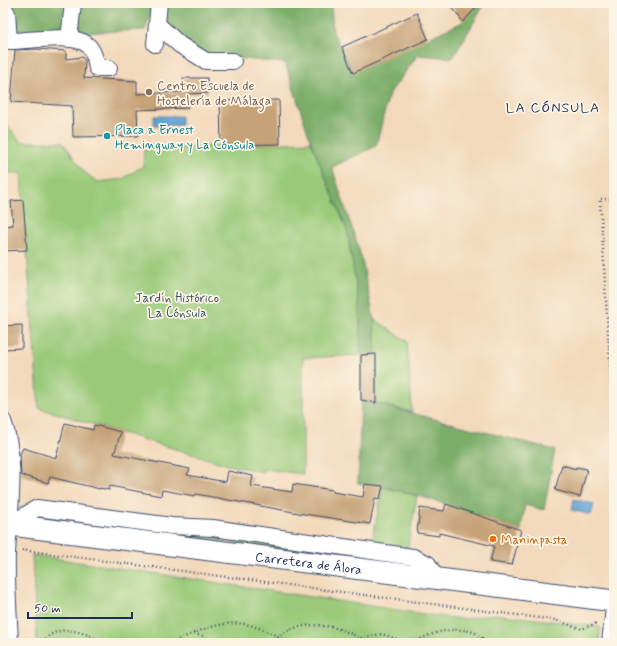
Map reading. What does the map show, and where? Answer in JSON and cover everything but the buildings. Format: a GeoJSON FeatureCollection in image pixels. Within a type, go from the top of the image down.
{"type":"FeatureCollection","features":[{"type":"Feature","properties":{"kind":"main road","name":"Carretera de Álora"},"geometry":{"type":"LineString","coordinates":[[6,525],[437,579],[614,609]]}},
{"type":"Feature","properties":{"kind":"street"},"geometry":{"type":"LineString","coordinates":[[69,39],[73,3]]}},
{"type":"Feature","properties":{"kind":"street"},"geometry":{"type":"LineString","coordinates":[[155,44],[159,3]]}},
{"type":"Feature","properties":{"kind":"street"},"geometry":{"type":"LineString","coordinates":[[3,7],[7,13],[9,41],[69,39],[84,43],[95,56],[97,68],[109,68]]}},
{"type":"Feature","properties":{"kind":"street"},"geometry":{"type":"LineString","coordinates":[[158,25],[180,45],[206,61],[233,61]]}},
{"type":"Feature","properties":{"kind":"street"},"geometry":{"type":"LineString","coordinates":[[3,421],[8,436],[12,468],[6,525],[10,643]]}},
{"type":"Feature","properties":{"kind":"street"},"geometry":{"type":"LineString","coordinates":[[610,643],[614,609]]}},
{"type":"Feature","properties":{"kind":"path"},"geometry":{"type":"LineString","coordinates":[[614,199],[600,199],[614,433]]}},
{"type":"Feature","properties":{"kind":"path"},"geometry":{"type":"LineString","coordinates":[[6,553],[555,620],[582,629],[614,609]]}},
{"type":"Feature","properties":{"kind":"path"},"geometry":{"type":"LineString","coordinates":[[171,643],[210,627],[245,624],[291,643]]}},
{"type":"Feature","properties":{"kind":"path"},"geometry":{"type":"LineString","coordinates":[[272,643],[277,637],[302,626],[316,625],[328,626],[360,638],[368,643]]}},
{"type":"Feature","properties":{"kind":"path"},"geometry":{"type":"LineString","coordinates":[[414,643],[435,633],[454,630],[468,630],[478,634],[482,638],[467,643]]}},
{"type":"Feature","properties":{"kind":"path"},"geometry":{"type":"LineString","coordinates":[[43,643],[46,638],[53,634],[66,631],[79,631],[92,636],[103,643]]}},
{"type":"Feature","properties":{"kind":"path"},"geometry":{"type":"LineString","coordinates":[[193,634],[203,636],[211,643]]}},
{"type":"Feature","properties":{"kind":"path"},"geometry":{"type":"LineString","coordinates":[[337,643],[382,634],[410,643]]}},
{"type":"Feature","properties":{"kind":"green space"},"geometry":{"type":"Polygon","coordinates":[[[8,3],[68,3],[64,30],[57,33],[12,34],[12,30],[18,23],[17,15],[13,15],[8,3]]]}},
{"type":"Feature","properties":{"kind":"green space"},"geometry":{"type":"Polygon","coordinates":[[[78,3],[155,3],[145,30],[76,33],[78,3]]]}},
{"type":"Feature","properties":{"kind":"green space"},"geometry":{"type":"Polygon","coordinates":[[[164,3],[331,3],[333,32],[353,72],[463,22],[480,3],[485,3],[453,58],[418,55],[389,94],[376,146],[332,167],[361,256],[374,319],[376,354],[361,355],[359,303],[347,230],[311,142],[285,63],[202,55],[165,22],[164,3]]]}},
{"type":"Feature","properties":{"kind":"green space","name":"Jardín Histórico La Cónsula"},"geometry":{"type":"Polygon","coordinates":[[[3,120],[21,142],[63,142],[84,172],[98,182],[122,179],[143,166],[144,149],[311,142],[347,230],[359,303],[361,355],[303,358],[303,474],[263,469],[263,472],[225,464],[39,408],[21,173],[3,173],[3,120]]]}},
{"type":"Feature","properties":{"kind":"green space"},"geometry":{"type":"Polygon","coordinates":[[[374,319],[407,341],[412,412],[376,403],[374,319]]]}},
{"type":"Feature","properties":{"kind":"green space"},"geometry":{"type":"Polygon","coordinates":[[[361,400],[555,450],[544,510],[525,505],[521,530],[420,496],[358,483],[361,400]]]}},
{"type":"Feature","properties":{"kind":"green space"},"geometry":{"type":"Polygon","coordinates":[[[383,486],[417,496],[407,551],[371,545],[383,486]]]}},
{"type":"Feature","properties":{"kind":"green space"},"geometry":{"type":"Polygon","coordinates":[[[31,515],[194,532],[416,564],[417,568],[31,515]]]}},
{"type":"Feature","properties":{"kind":"green space"},"geometry":{"type":"Polygon","coordinates":[[[32,555],[444,617],[466,619],[494,614],[600,627],[599,643],[37,643],[32,555]]]}},
{"type":"Feature","properties":{"kind":"water"},"geometry":{"type":"Polygon","coordinates":[[[154,116],[181,116],[181,125],[154,126],[154,116]]]}},
{"type":"Feature","properties":{"kind":"water"},"geometry":{"type":"Polygon","coordinates":[[[574,499],[594,504],[591,515],[572,510],[574,499]]]}},
{"type":"Feature","properties":{"kind":"place","name":"Centro Escuela de Hostelería de Málaga"},"geometry":{"type":"Point","coordinates":[149,92]}},
{"type":"Feature","properties":{"kind":"place","name":"Placa a Ernest Hemingway y La Cónsula"},"geometry":{"type":"Point","coordinates":[107,136]}},
{"type":"Feature","properties":{"kind":"place","name":"Maninpasta"},"geometry":{"type":"Point","coordinates":[493,539]}},
{"type":"Feature","properties":{"kind":"district","name":"LA CÓNSULA"},"geometry":{"type":"Point","coordinates":[553,107]}}]}
